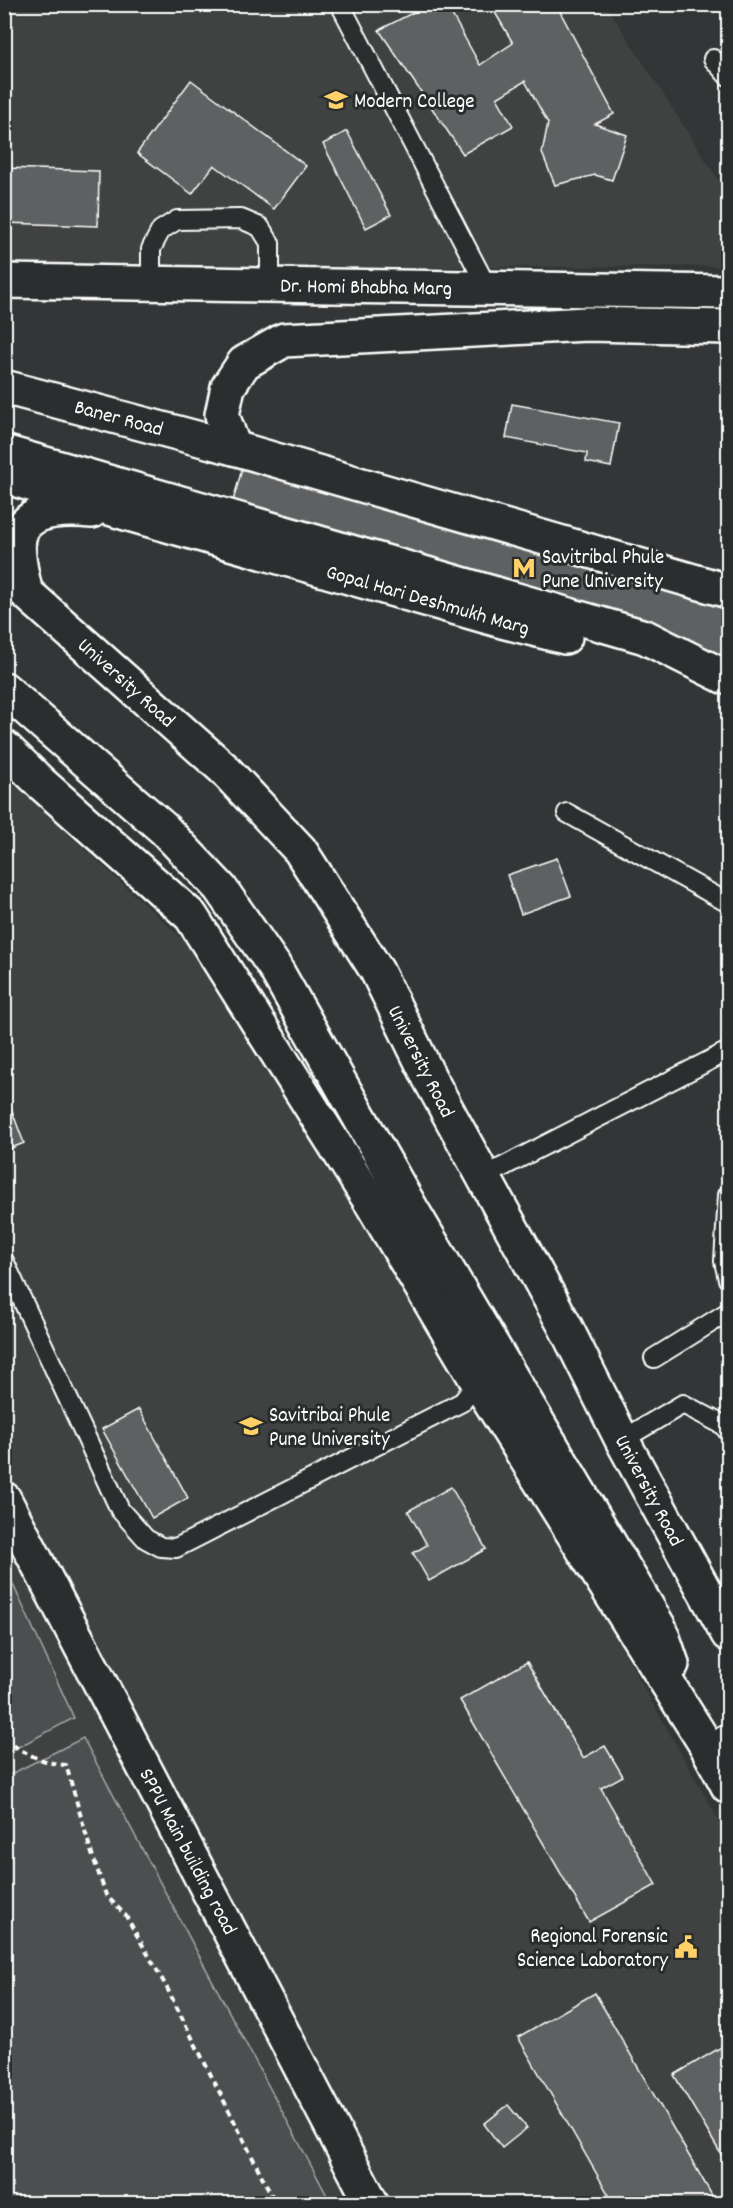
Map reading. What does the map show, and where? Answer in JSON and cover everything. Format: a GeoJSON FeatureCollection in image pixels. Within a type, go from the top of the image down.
{"type":"FeatureCollection","features":[{"type":"Feature","properties":{"kind":"main road","name":"Dr. Homi Bhabha Marg"},"geometry":{"type":"LineString","coordinates":[[4,281],[729,292]]}},
{"type":"Feature","properties":{"kind":"main road","name":"Dr. Homi Bhabha Marg"},"geometry":{"type":"LineString","coordinates":[[234,448],[222,415],[228,387],[244,363],[284,340],[587,324],[729,327]]}},
{"type":"Feature","properties":{"kind":"main road","name":"Baner Road"},"geometry":{"type":"LineString","coordinates":[[4,387],[234,448]]}},
{"type":"Feature","properties":{"kind":"main road"},"geometry":{"type":"LineString","coordinates":[[4,397],[661,581],[729,591]]}},
{"type":"Feature","properties":{"kind":"main road"},"geometry":{"type":"LineString","coordinates":[[234,448],[729,591]]}},
{"type":"Feature","properties":{"kind":"main road"},"geometry":{"type":"LineString","coordinates":[[4,452],[645,637],[727,678]]}},
{"type":"Feature","properties":{"kind":"main road"},"geometry":{"type":"LineString","coordinates":[[4,476],[129,514]]}},
{"type":"Feature","properties":{"kind":"main road"},"geometry":{"type":"LineString","coordinates":[[15,581],[19,536],[28,521],[47,512],[70,509],[129,514]]}},
{"type":"Feature","properties":{"kind":"main road","name":"Gopal Hari Deshmukh Marg"},"geometry":{"type":"LineString","coordinates":[[129,514],[502,621],[727,678]]}},
{"type":"Feature","properties":{"kind":"main road","name":"University Road"},"geometry":{"type":"LineString","coordinates":[[15,581],[223,768],[300,850],[377,971],[430,1079],[566,1326],[622,1440],[729,1634]]}},
{"type":"Feature","properties":{"kind":"main road"},"geometry":{"type":"LineString","coordinates":[[4,689],[164,829],[220,888],[274,966],[412,1210],[660,1629],[689,1718]]}},
{"type":"Feature","properties":{"kind":"main road"},"geometry":{"type":"LineString","coordinates":[[4,747],[42,784],[191,916],[374,1207],[478,1382],[689,1718],[718,1739],[729,1786]]}},
{"type":"Feature","properties":{"kind":"main road","name":"SPPU Main building road"},"geometry":{"type":"LineString","coordinates":[[4,1499],[372,2204]]}},
{"type":"Feature","properties":{"kind":"lane"},"geometry":{"type":"LineString","coordinates":[[340,4],[487,287]]}},
{"type":"Feature","properties":{"kind":"lane"},"geometry":{"type":"LineString","coordinates":[[713,60],[729,76]]}},
{"type":"Feature","properties":{"kind":"lane"},"geometry":{"type":"LineString","coordinates":[[151,282],[151,249],[161,230],[177,220],[241,219],[260,227],[270,243],[270,285]]}},
{"type":"Feature","properties":{"kind":"lane"},"geometry":{"type":"LineString","coordinates":[[567,813],[729,903]]}},
{"type":"Feature","properties":{"kind":"lane"},"geometry":{"type":"LineString","coordinates":[[483,1177],[729,1051]]}},
{"type":"Feature","properties":{"kind":"lane"},"geometry":{"type":"LineString","coordinates":[[729,1194],[724,1261],[729,1279]]}},
{"type":"Feature","properties":{"kind":"lane"},"geometry":{"type":"LineString","coordinates":[[4,1261],[120,1510],[146,1539],[161,1547],[176,1548],[462,1402],[478,1382]]}},
{"type":"Feature","properties":{"kind":"lane"},"geometry":{"type":"LineString","coordinates":[[654,1358],[729,1312]]}},
{"type":"Feature","properties":{"kind":"lane"},"geometry":{"type":"LineString","coordinates":[[622,1440],[683,1404],[725,1426],[729,1432]]}},
{"type":"Feature","properties":{"kind":"path"},"geometry":{"type":"LineString","coordinates":[[4,1739],[16,1748],[48,1764],[66,1765],[106,1895],[126,1916],[166,1986],[276,2204]]}},
{"type":"Feature","properties":{"kind":"shaded area","name":"Modern College"},"geometry":{"type":"Polygon","coordinates":[[[5,5],[606,5],[728,195],[728,266],[24,269],[5,267],[5,5]]]}},
{"type":"Feature","properties":{"kind":"shaded area","name":"Savitribai Phule Pune University"},"geometry":{"type":"Polygon","coordinates":[[[4,775],[266,1016],[728,1837],[728,2203],[5,2203],[4,775]]]}},
{"type":"Feature","properties":{"kind":"shaded area"},"geometry":{"type":"Polygon","coordinates":[[[5,1567],[74,1718],[4,1754],[5,1567]]]}},
{"type":"Feature","properties":{"kind":"shaded area"},"geometry":{"type":"Polygon","coordinates":[[[83,1738],[331,2203],[5,2203],[5,1777],[83,1738]]]}},
{"type":"Feature","properties":{"kind":"building"},"geometry":{"type":"Polygon","coordinates":[[[420,4],[446,4],[480,65],[513,43],[490,4],[556,4],[614,114],[595,124],[627,135],[612,180],[595,175],[555,185],[542,153],[548,123],[525,81],[497,98],[513,126],[463,154],[379,30],[422,8],[420,4]]]}},
{"type":"Feature","properties":{"kind":"building"},"geometry":{"type":"Polygon","coordinates":[[[191,80],[306,166],[274,209],[214,165],[192,194],[137,153],[191,80]]]}},
{"type":"Feature","properties":{"kind":"building"},"geometry":{"type":"Polygon","coordinates":[[[347,131],[391,215],[366,228],[323,144],[347,131]]]}},
{"type":"Feature","properties":{"kind":"building"},"geometry":{"type":"Polygon","coordinates":[[[4,168],[99,171],[98,226],[4,223],[4,168]]]}},
{"type":"Feature","properties":{"kind":"building"},"geometry":{"type":"Polygon","coordinates":[[[512,404],[619,423],[611,467],[586,462],[587,453],[506,438],[512,404]]]}},
{"type":"Feature","properties":{"kind":"building"},"geometry":{"type":"Polygon","coordinates":[[[250,441],[728,577],[728,672],[225,529],[250,441]]]}},
{"type":"Feature","properties":{"kind":"building"},"geometry":{"type":"Polygon","coordinates":[[[557,858],[571,896],[521,914],[507,875],[557,858]]]}},
{"type":"Feature","properties":{"kind":"building"},"geometry":{"type":"Polygon","coordinates":[[[4,1090],[24,1143],[4,1151],[4,1090]]]}},
{"type":"Feature","properties":{"kind":"building"},"geometry":{"type":"Polygon","coordinates":[[[139,1409],[188,1498],[152,1518],[102,1429],[139,1409]]]}},
{"type":"Feature","properties":{"kind":"building"},"geometry":{"type":"Polygon","coordinates":[[[451,1487],[486,1549],[429,1581],[413,1553],[427,1545],[408,1511],[451,1487]]]}},
{"type":"Feature","properties":{"kind":"building"},"geometry":{"type":"Polygon","coordinates":[[[527,1662],[583,1758],[605,1746],[623,1776],[601,1788],[656,1885],[589,1922],[460,1700],[527,1662]]]}},
{"type":"Feature","properties":{"kind":"building"},"geometry":{"type":"Polygon","coordinates":[[[595,1993],[717,2204],[614,2204],[518,2037],[595,1993]]]}},
{"type":"Feature","properties":{"kind":"building"},"geometry":{"type":"Polygon","coordinates":[[[728,2043],[728,2166],[674,2075],[728,2043]]]}},
{"type":"Feature","properties":{"kind":"building"},"geometry":{"type":"Polygon","coordinates":[[[508,2105],[527,2128],[502,2148],[484,2124],[508,2105]]]}},
{"type":"Feature","properties":{"kind":"place","name":"Modern College"},"geometry":{"type":"Point","coordinates":[336,100]}},
{"type":"Feature","properties":{"kind":"place","name":"Savitribal Phule Pune University"},"geometry":{"type":"Point","coordinates":[524,568]}},
{"type":"Feature","properties":{"kind":"place","name":"Savitribai Phule Pune University"},"geometry":{"type":"Point","coordinates":[251,1426]}},
{"type":"Feature","properties":{"kind":"place","name":"Regional Forensic Science Laboratory"},"geometry":{"type":"Point","coordinates":[686,1947]}}]}
